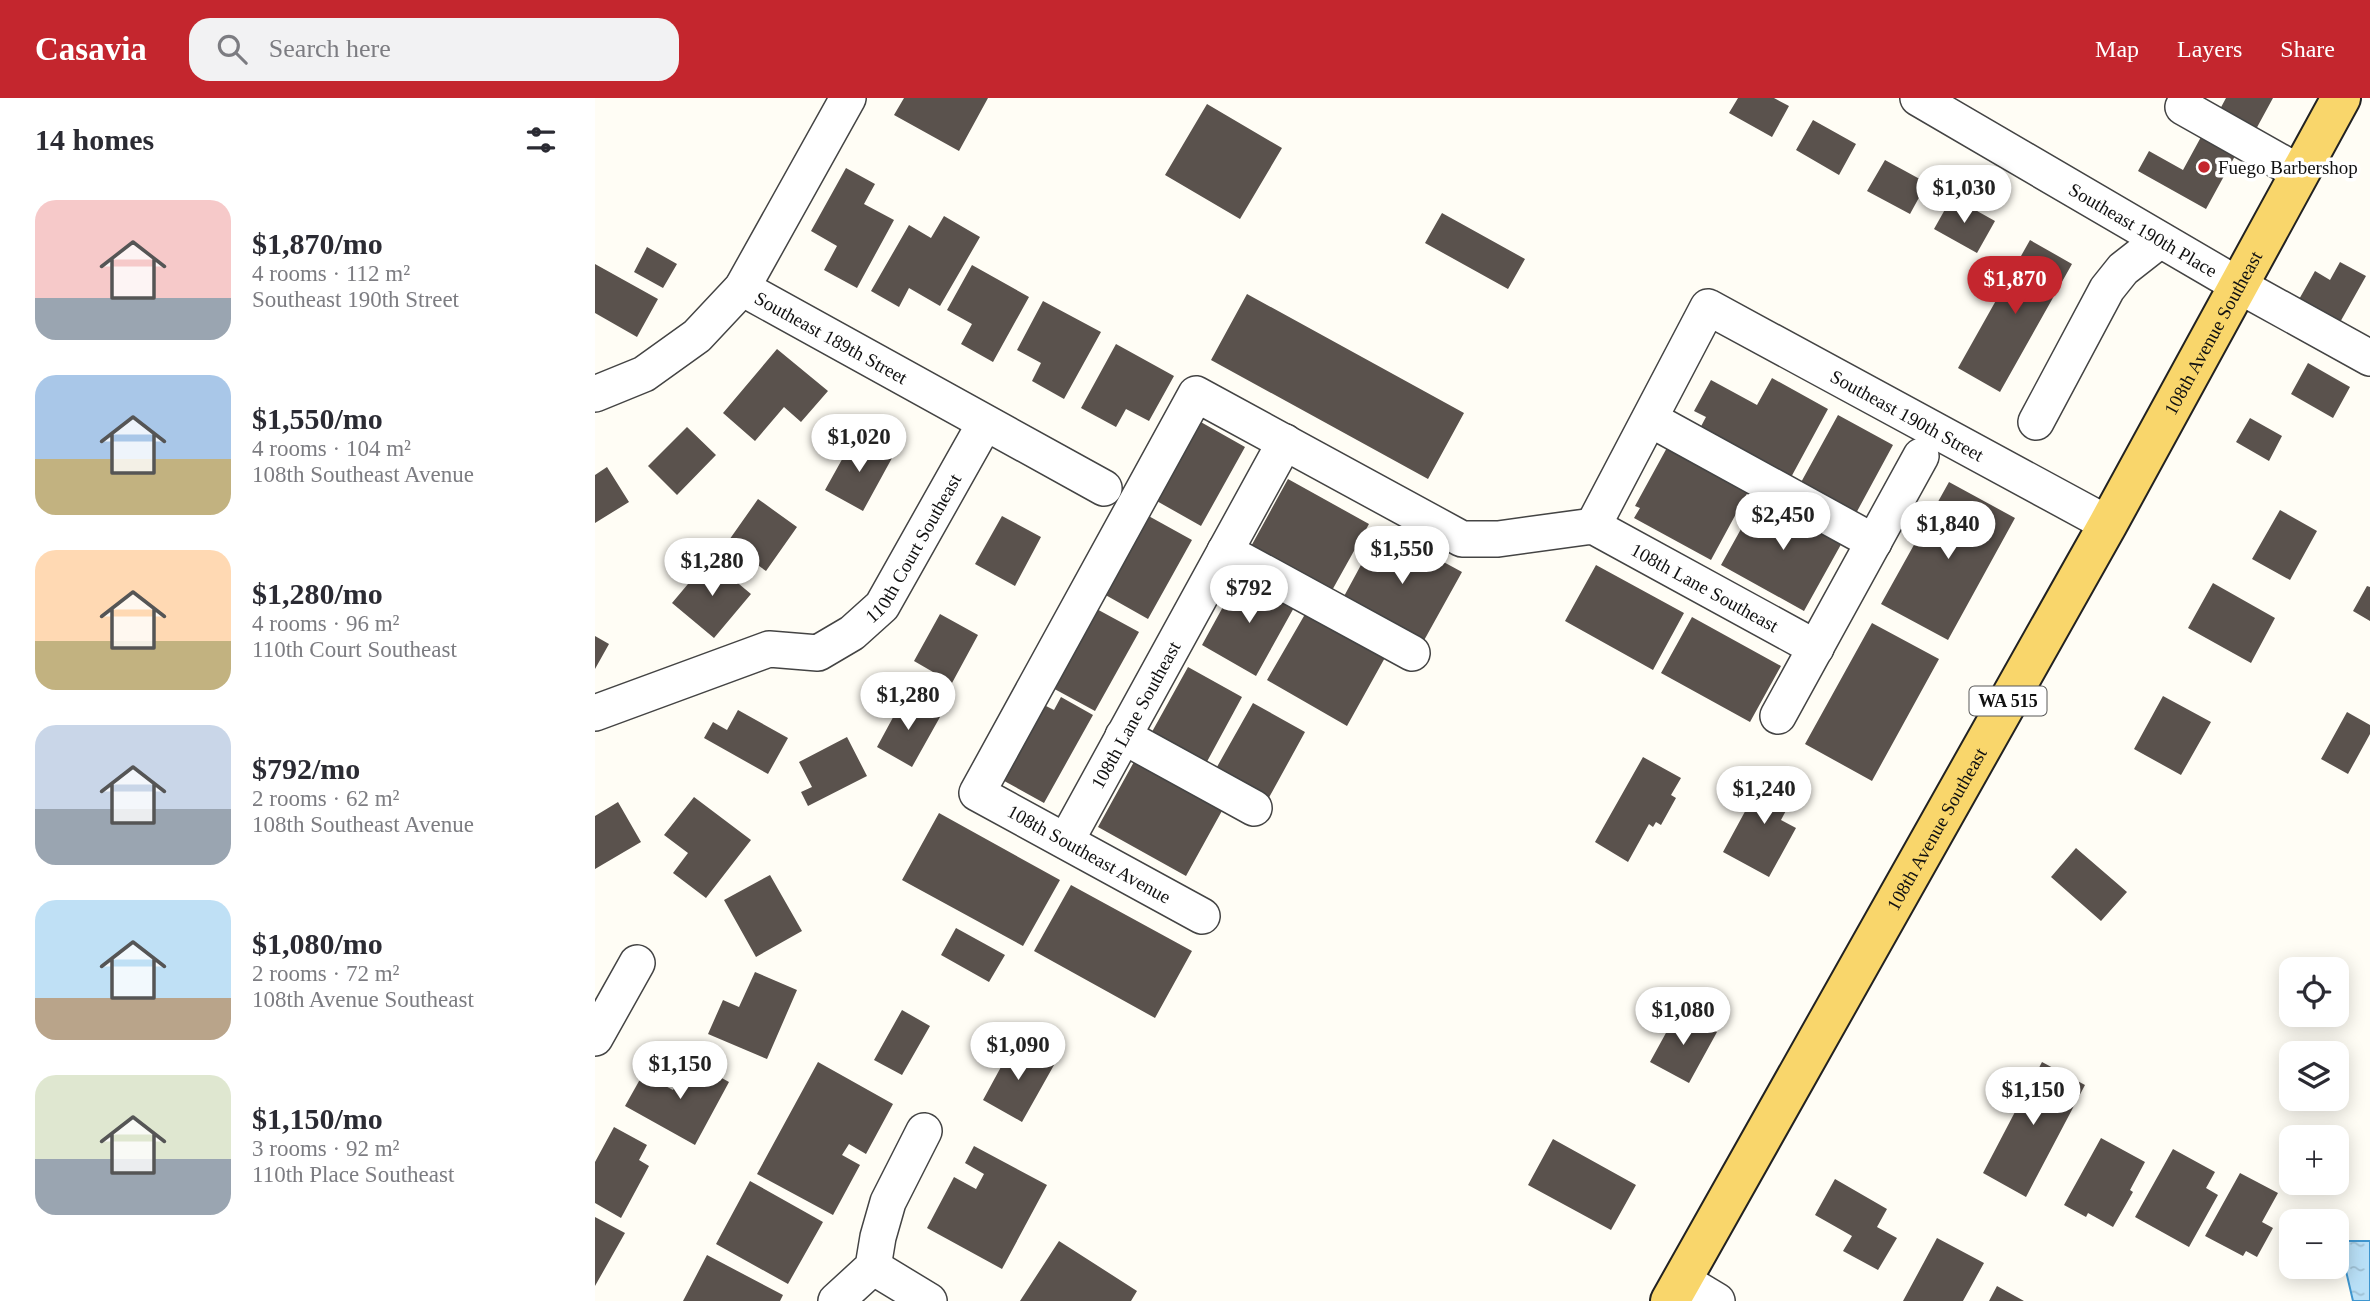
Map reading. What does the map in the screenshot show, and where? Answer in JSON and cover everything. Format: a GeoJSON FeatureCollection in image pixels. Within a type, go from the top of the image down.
{"type":"FeatureCollection","features":[{"type":"Feature","properties":{"kind":"main road","name":"108th Avenue Southeast"},"geometry":{"type":"LineString","coordinates":[[1676,1290],[2108,524],[2341,98]]}},
{"type":"Feature","properties":{"kind":"street"},"geometry":{"type":"LineString","coordinates":[[595,394],[644,374],[697,336],[742,288],[848,98]]}},
{"type":"Feature","properties":{"kind":"street","name":"Southeast 190th Place"},"geometry":{"type":"LineString","coordinates":[[1918,98],[2238,285],[2370,358]]}},
{"type":"Feature","properties":{"kind":"street"},"geometry":{"type":"LineString","coordinates":[[2183,107],[2300,173]]}},
{"type":"Feature","properties":{"kind":"street"},"geometry":{"type":"LineString","coordinates":[[2036,422],[2107,289],[2123,269],[2160,240]]}},
{"type":"Feature","properties":{"kind":"street","name":"Southeast 189th Street"},"geometry":{"type":"LineString","coordinates":[[742,288],[1104,488]]}},
{"type":"Feature","properties":{"kind":"street","name":"Southeast 190th Street"},"geometry":{"type":"LineString","coordinates":[[1650,419],[1708,307],[2108,524]]}},
{"type":"Feature","properties":{"kind":"street","name":"108th Southeast Avenue"},"geometry":{"type":"LineString","coordinates":[[1202,916],[977,793],[1196,394],[1285,442]]}},
{"type":"Feature","properties":{"kind":"street"},"geometry":{"type":"LineString","coordinates":[[1285,442],[1462,539],[1498,539],[1593,526],[1650,419],[1874,542]]}},
{"type":"Feature","properties":{"kind":"street","name":"110th Court Southeast"},"geometry":{"type":"LineString","coordinates":[[595,713],[769,649],[818,653],[852,633],[882,606],[985,423]]}},
{"type":"Feature","properties":{"kind":"street","name":"108th Lane Southeast"},"geometry":{"type":"LineString","coordinates":[[1066,841],[1285,442]]}},
{"type":"Feature","properties":{"kind":"street"},"geometry":{"type":"LineString","coordinates":[[1778,716],[1921,456]]}},
{"type":"Feature","properties":{"kind":"street","name":"108th Lane Southeast"},"geometry":{"type":"LineString","coordinates":[[1593,526],[1816,648]]}},
{"type":"Feature","properties":{"kind":"street"},"geometry":{"type":"LineString","coordinates":[[1225,551],[1412,653]]}},
{"type":"Feature","properties":{"kind":"street"},"geometry":{"type":"LineString","coordinates":[[1123,736],[1254,808]]}},
{"type":"Feature","properties":{"kind":"street"},"geometry":{"type":"LineString","coordinates":[[595,1038],[637,963]]}},
{"type":"Feature","properties":{"kind":"street"},"geometry":{"type":"LineString","coordinates":[[836,1301],[873,1267],[888,1202],[924,1131]]}},
{"type":"Feature","properties":{"kind":"street"},"geometry":{"type":"LineString","coordinates":[[873,1267],[929,1301]]}},
{"type":"Feature","properties":{"kind":"street"},"geometry":{"type":"LineString","coordinates":[[1676,1290],[1717,1301]]}},
{"type":"Feature","properties":{"kind":"water"},"geometry":{"type":"Polygon","coordinates":[[[2349,1241],[2370,1241],[2370,1301],[2353,1301],[2348,1279],[2349,1241]]]}},
{"type":"Feature","properties":{"kind":"building"},"geometry":{"type":"Polygon","coordinates":[[[904,98],[988,98],[959,151],[894,115],[904,98]]]}},
{"type":"Feature","properties":{"kind":"building"},"geometry":{"type":"Polygon","coordinates":[[[1738,98],[1774,98],[1789,106],[1772,137],[1729,113],[1738,98]]]}},
{"type":"Feature","properties":{"kind":"building"},"geometry":{"type":"Polygon","coordinates":[[[2226,98],[2273,98],[2255,131],[2219,111],[2226,98]]]}},
{"type":"Feature","properties":{"kind":"building"},"geometry":{"type":"Polygon","coordinates":[[[1207,104],[1282,148],[1240,219],[1165,175],[1207,104]]]}},
{"type":"Feature","properties":{"kind":"building"},"geometry":{"type":"Polygon","coordinates":[[[1813,120],[1856,144],[1839,175],[1796,150],[1813,120]]]}},
{"type":"Feature","properties":{"kind":"building"},"geometry":{"type":"Polygon","coordinates":[[[2201,137],[2235,156],[2206,209],[2138,171],[2149,151],[2183,170],[2201,137]]]}},
{"type":"Feature","properties":{"kind":"building"},"geometry":{"type":"Polygon","coordinates":[[[1885,160],[1927,183],[1910,214],[1867,191],[1885,160]]]}},
{"type":"Feature","properties":{"kind":"building"},"geometry":{"type":"Polygon","coordinates":[[[846,168],[875,184],[864,204],[894,220],[857,288],[824,270],[837,246],[811,231],[846,168]]]}},
{"type":"Feature","properties":{"kind":"building"},"geometry":{"type":"Polygon","coordinates":[[[1952,197],[1995,221],[1977,253],[1934,229],[1952,197]]]}},
{"type":"Feature","properties":{"kind":"building"},"geometry":{"type":"Polygon","coordinates":[[[1442,213],[1525,259],[1508,289],[1425,243],[1442,213]]]}},
{"type":"Feature","properties":{"kind":"building"},"geometry":{"type":"Polygon","coordinates":[[[944,216],[980,237],[940,306],[909,288],[899,307],[871,291],[909,225],[931,238],[944,216]]]}},
{"type":"Feature","properties":{"kind":"building"},"geometry":{"type":"Polygon","coordinates":[[[2030,240],[2072,264],[2000,392],[1958,368],[2030,240]]]}},
{"type":"Feature","properties":{"kind":"building"},"geometry":{"type":"Polygon","coordinates":[[[647,247],[677,264],[663,288],[634,272],[647,247]]]}},
{"type":"Feature","properties":{"kind":"building"},"geometry":{"type":"Polygon","coordinates":[[[2340,262],[2366,276],[2334,333],[2293,310],[2315,271],[2330,280],[2340,262]]]}},
{"type":"Feature","properties":{"kind":"building"},"geometry":{"type":"Polygon","coordinates":[[[595,264],[658,299],[637,337],[595,313],[595,264]]]}},
{"type":"Feature","properties":{"kind":"building"},"geometry":{"type":"Polygon","coordinates":[[[972,265],[1029,297],[993,362],[961,344],[972,324],[947,310],[972,265]]]}},
{"type":"Feature","properties":{"kind":"building"},"geometry":{"type":"Polygon","coordinates":[[[1247,294],[1464,413],[1428,479],[1211,360],[1247,294]]]}},
{"type":"Feature","properties":{"kind":"building"},"geometry":{"type":"Polygon","coordinates":[[[1043,301],[1101,332],[1064,399],[1032,381],[1041,363],[1017,350],[1043,301]]]}},
{"type":"Feature","properties":{"kind":"building"},"geometry":{"type":"Polygon","coordinates":[[[1116,344],[1174,376],[1149,421],[1126,409],[1116,427],[1081,408],[1116,344]]]}},
{"type":"Feature","properties":{"kind":"building"},"geometry":{"type":"Polygon","coordinates":[[[777,349],[828,391],[801,422],[784,407],[755,441],[723,413],[777,349]]]}},
{"type":"Feature","properties":{"kind":"building"},"geometry":{"type":"Polygon","coordinates":[[[2308,363],[2350,387],[2333,418],[2291,394],[2308,363]]]}},
{"type":"Feature","properties":{"kind":"building"},"geometry":{"type":"Polygon","coordinates":[[[1772,378],[1828,409],[1789,481],[1698,432],[1706,417],[1694,411],[1711,380],[1757,405],[1772,378]]]}},
{"type":"Feature","properties":{"kind":"building"},"geometry":{"type":"Polygon","coordinates":[[[1838,415],[1893,445],[1854,517],[1799,486],[1838,415]]]}},
{"type":"Feature","properties":{"kind":"building"},"geometry":{"type":"Polygon","coordinates":[[[2250,418],[2282,436],[2269,461],[2236,442],[2250,418]]]}},
{"type":"Feature","properties":{"kind":"building"},"geometry":{"type":"Polygon","coordinates":[[[1199,421],[1245,447],[1201,526],[1155,500],[1199,421]]]}},
{"type":"Feature","properties":{"kind":"building"},"geometry":{"type":"Polygon","coordinates":[[[687,427],[716,455],[677,495],[648,466],[687,427]]]}},
{"type":"Feature","properties":{"kind":"building"},"geometry":{"type":"Polygon","coordinates":[[[855,436],[892,458],[863,511],[825,490],[855,436]]]}},
{"type":"Feature","properties":{"kind":"building"},"geometry":{"type":"Polygon","coordinates":[[[1669,444],[1750,488],[1711,560],[1634,518],[1640,508],[1635,506],[1669,444]]]}},
{"type":"Feature","properties":{"kind":"building"},"geometry":{"type":"Polygon","coordinates":[[[607,467],[629,502],[595,523],[595,475],[607,467]]]}},
{"type":"Feature","properties":{"kind":"building"},"geometry":{"type":"Polygon","coordinates":[[[1288,479],[1369,524],[1330,594],[1249,550],[1288,479]]]}},
{"type":"Feature","properties":{"kind":"building"},"geometry":{"type":"Polygon","coordinates":[[[1949,482],[2015,518],[1948,640],[1881,604],[1949,482]]]}},
{"type":"Feature","properties":{"kind":"building"},"geometry":{"type":"Polygon","coordinates":[[[1761,493],[1844,539],[1804,611],[1721,565],[1761,493]]]}},
{"type":"Feature","properties":{"kind":"building"},"geometry":{"type":"Polygon","coordinates":[[[758,499],[797,527],[766,571],[727,543],[758,499]]]}},
{"type":"Feature","properties":{"kind":"building"},"geometry":{"type":"Polygon","coordinates":[[[2280,510],[2317,531],[2290,580],[2252,559],[2280,510]]]}},
{"type":"Feature","properties":{"kind":"building"},"geometry":{"type":"Polygon","coordinates":[[[1145,514],[1192,540],[1148,619],[1102,593],[1145,514]]]}},
{"type":"Feature","properties":{"kind":"building"},"geometry":{"type":"Polygon","coordinates":[[[1002,516],[1041,537],[1015,586],[975,564],[1002,516]]]}},
{"type":"Feature","properties":{"kind":"building"},"geometry":{"type":"Polygon","coordinates":[[[1381,528],[1462,572],[1422,644],[1342,600],[1381,528]]]}},
{"type":"Feature","properties":{"kind":"building"},"geometry":{"type":"Polygon","coordinates":[[[709,559],[751,594],[714,638],[672,603],[709,559]]]}},
{"type":"Feature","properties":{"kind":"building"},"geometry":{"type":"Polygon","coordinates":[[[1596,565],[1684,613],[1653,670],[1565,621],[1596,565]]]}},
{"type":"Feature","properties":{"kind":"building"},"geometry":{"type":"Polygon","coordinates":[[[1241,574],[1296,604],[1256,676],[1202,645],[1241,574]]]}},
{"type":"Feature","properties":{"kind":"building"},"geometry":{"type":"Polygon","coordinates":[[[2213,583],[2275,618],[2251,663],[2188,628],[2213,583]]]}},
{"type":"Feature","properties":{"kind":"building"},"geometry":{"type":"Polygon","coordinates":[[[2367,586],[2370,587],[2370,621],[2353,611],[2367,586]]]}},
{"type":"Feature","properties":{"kind":"building"},"geometry":{"type":"Polygon","coordinates":[[[1093,607],[1139,632],[1095,711],[1049,686],[1093,607]]]}},
{"type":"Feature","properties":{"kind":"building"},"geometry":{"type":"Polygon","coordinates":[[[1308,609],[1387,654],[1347,726],[1267,680],[1308,609]]]}},
{"type":"Feature","properties":{"kind":"building"},"geometry":{"type":"Polygon","coordinates":[[[940,614],[978,635],[952,683],[914,661],[940,614]]]}},
{"type":"Feature","properties":{"kind":"building"},"geometry":{"type":"Polygon","coordinates":[[[1692,617],[1781,666],[1750,722],[1661,673],[1692,617]]]}},
{"type":"Feature","properties":{"kind":"building"},"geometry":{"type":"Polygon","coordinates":[[[1872,623],[1939,659],[1872,781],[1805,744],[1872,623]]]}},
{"type":"Feature","properties":{"kind":"building"},"geometry":{"type":"Polygon","coordinates":[[[595,636],[609,644],[595,669],[595,636]]]}},
{"type":"Feature","properties":{"kind":"building"},"geometry":{"type":"Polygon","coordinates":[[[1188,667],[1242,697],[1203,769],[1148,739],[1188,667]]]}},
{"type":"Feature","properties":{"kind":"building"},"geometry":{"type":"Polygon","coordinates":[[[2163,696],[2211,722],[2181,775],[2134,749],[2163,696]]]}},
{"type":"Feature","properties":{"kind":"building"},"geometry":{"type":"Polygon","coordinates":[[[904,697],[940,717],[912,767],[877,747],[904,697]]]}},
{"type":"Feature","properties":{"kind":"building"},"geometry":{"type":"Polygon","coordinates":[[[1061,697],[1093,715],[1044,803],[997,777],[1038,702],[1054,710],[1061,697]]]}},
{"type":"Feature","properties":{"kind":"building"},"geometry":{"type":"Polygon","coordinates":[[[1253,703],[1305,732],[1266,803],[1213,774],[1253,703]]]}},
{"type":"Feature","properties":{"kind":"building"},"geometry":{"type":"Polygon","coordinates":[[[738,710],[788,738],[768,774],[704,738],[713,722],[727,730],[738,710]]]}},
{"type":"Feature","properties":{"kind":"building"},"geometry":{"type":"Polygon","coordinates":[[[2347,712],[2370,725],[2370,734],[2348,774],[2321,759],[2347,712]]]}},
{"type":"Feature","properties":{"kind":"building"},"geometry":{"type":"Polygon","coordinates":[[[847,737],[867,776],[808,806],[801,792],[812,787],[799,762],[847,737]]]}},
{"type":"Feature","properties":{"kind":"building"},"geometry":{"type":"Polygon","coordinates":[[[1643,757],[1681,778],[1671,795],[1676,798],[1661,825],[1656,822],[1653,827],[1649,824],[1628,862],[1595,842],[1643,757]]]}},
{"type":"Feature","properties":{"kind":"building"},"geometry":{"type":"Polygon","coordinates":[[[1135,760],[1223,809],[1186,876],[1098,827],[1135,760]]]}},
{"type":"Feature","properties":{"kind":"building"},"geometry":{"type":"Polygon","coordinates":[[[1767,771],[1798,788],[1781,820],[1796,828],[1769,877],[1723,852],[1767,771]]]}},
{"type":"Feature","properties":{"kind":"building"},"geometry":{"type":"Polygon","coordinates":[[[694,797],[751,840],[706,898],[673,873],[688,853],[664,835],[694,797]]]}},
{"type":"Feature","properties":{"kind":"building"},"geometry":{"type":"Polygon","coordinates":[[[618,802],[641,842],[595,869],[595,816],[618,802]]]}},
{"type":"Feature","properties":{"kind":"building"},"geometry":{"type":"Polygon","coordinates":[[[939,813],[1060,880],[1023,946],[902,880],[939,813]]]}},
{"type":"Feature","properties":{"kind":"building"},"geometry":{"type":"Polygon","coordinates":[[[2076,848],[2127,892],[2101,921],[2051,877],[2076,848]]]}},
{"type":"Feature","properties":{"kind":"building"},"geometry":{"type":"Polygon","coordinates":[[[770,875],[802,931],[756,957],[724,900],[770,875]]]}},
{"type":"Feature","properties":{"kind":"building"},"geometry":{"type":"Polygon","coordinates":[[[1071,885],[1192,951],[1155,1018],[1034,951],[1071,885]]]}},
{"type":"Feature","properties":{"kind":"building"},"geometry":{"type":"Polygon","coordinates":[[[956,928],[1005,955],[989,982],[941,955],[956,928]]]}},
{"type":"Feature","properties":{"kind":"building"},"geometry":{"type":"Polygon","coordinates":[[[755,972],[797,990],[767,1059],[708,1034],[723,1000],[739,1007],[755,972]]]}},
{"type":"Feature","properties":{"kind":"building"},"geometry":{"type":"Polygon","coordinates":[[[902,1010],[930,1026],[902,1075],[874,1060],[902,1010]]]}},
{"type":"Feature","properties":{"kind":"building"},"geometry":{"type":"Polygon","coordinates":[[[1678,1011],[1717,1032],[1689,1083],[1650,1062],[1678,1011]]]}},
{"type":"Feature","properties":{"kind":"building"},"geometry":{"type":"Polygon","coordinates":[[[1014,1043],[1054,1065],[1022,1122],[983,1100],[1014,1043]]]}},
{"type":"Feature","properties":{"kind":"building"},"geometry":{"type":"Polygon","coordinates":[[[689,1060],[729,1082],[695,1145],[625,1106],[643,1074],[673,1090],[689,1060]]]}},
{"type":"Feature","properties":{"kind":"building"},"geometry":{"type":"Polygon","coordinates":[[[818,1062],[893,1104],[866,1154],[849,1144],[842,1155],[860,1165],[833,1215],[757,1174],[818,1062]]]}},
{"type":"Feature","properties":{"kind":"building"},"geometry":{"type":"Polygon","coordinates":[[[2042,1062],[2085,1085],[2026,1197],[1983,1173],[2016,1110],[2002,1103],[2014,1081],[2028,1089],[2042,1062]]]}},
{"type":"Feature","properties":{"kind":"building"},"geometry":{"type":"Polygon","coordinates":[[[614,1127],[647,1145],[639,1160],[649,1166],[621,1218],[595,1203],[595,1162],[614,1127]]]}},
{"type":"Feature","properties":{"kind":"building"},"geometry":{"type":"Polygon","coordinates":[[[2101,1138],[2145,1162],[2130,1190],[2133,1192],[2113,1227],[2088,1213],[2086,1217],[2064,1205],[2101,1138]]]}},
{"type":"Feature","properties":{"kind":"building"},"geometry":{"type":"Polygon","coordinates":[[[1553,1139],[1636,1185],[1611,1230],[1528,1185],[1553,1139]]]}},
{"type":"Feature","properties":{"kind":"building"},"geometry":{"type":"Polygon","coordinates":[[[974,1146],[1047,1185],[1002,1269],[927,1228],[954,1177],[976,1189],[984,1174],[965,1163],[974,1146]]]}},
{"type":"Feature","properties":{"kind":"building"},"geometry":{"type":"Polygon","coordinates":[[[2173,1149],[2215,1172],[2206,1188],[2218,1195],[2189,1247],[2135,1217],[2173,1149]]]}},
{"type":"Feature","properties":{"kind":"building"},"geometry":{"type":"Polygon","coordinates":[[[2240,1173],[2278,1193],[2262,1222],[2273,1228],[2257,1257],[2246,1251],[2243,1256],[2205,1236],[2240,1173]]]}},
{"type":"Feature","properties":{"kind":"building"},"geometry":{"type":"Polygon","coordinates":[[[1835,1179],[1887,1209],[1877,1227],[1897,1238],[1878,1270],[1843,1251],[1852,1236],[1815,1215],[1835,1179]]]}},
{"type":"Feature","properties":{"kind":"building"},"geometry":{"type":"Polygon","coordinates":[[[750,1181],[823,1222],[788,1284],[716,1244],[750,1181]]]}},
{"type":"Feature","properties":{"kind":"building"},"geometry":{"type":"Polygon","coordinates":[[[595,1217],[625,1233],[595,1286],[595,1217]]]}},
{"type":"Feature","properties":{"kind":"building"},"geometry":{"type":"Polygon","coordinates":[[[1937,1238],[1984,1263],[1963,1301],[1903,1301],[1937,1238]]]}},
{"type":"Feature","properties":{"kind":"building"},"geometry":{"type":"Polygon","coordinates":[[[1059,1241],[1137,1291],[1131,1301],[1020,1301],[1059,1241]]]}},
{"type":"Feature","properties":{"kind":"building"},"geometry":{"type":"Polygon","coordinates":[[[707,1255],[783,1295],[780,1301],[683,1301],[707,1255]]]}},
{"type":"Feature","properties":{"kind":"building"},"geometry":{"type":"Polygon","coordinates":[[[1997,1286],[2024,1301],[1989,1301],[1997,1286]]]}},
{"type":"Feature","properties":{"kind":"place","name":"Fuego Barbershop"},"geometry":{"type":"Point","coordinates":[2204,167]}}]}
